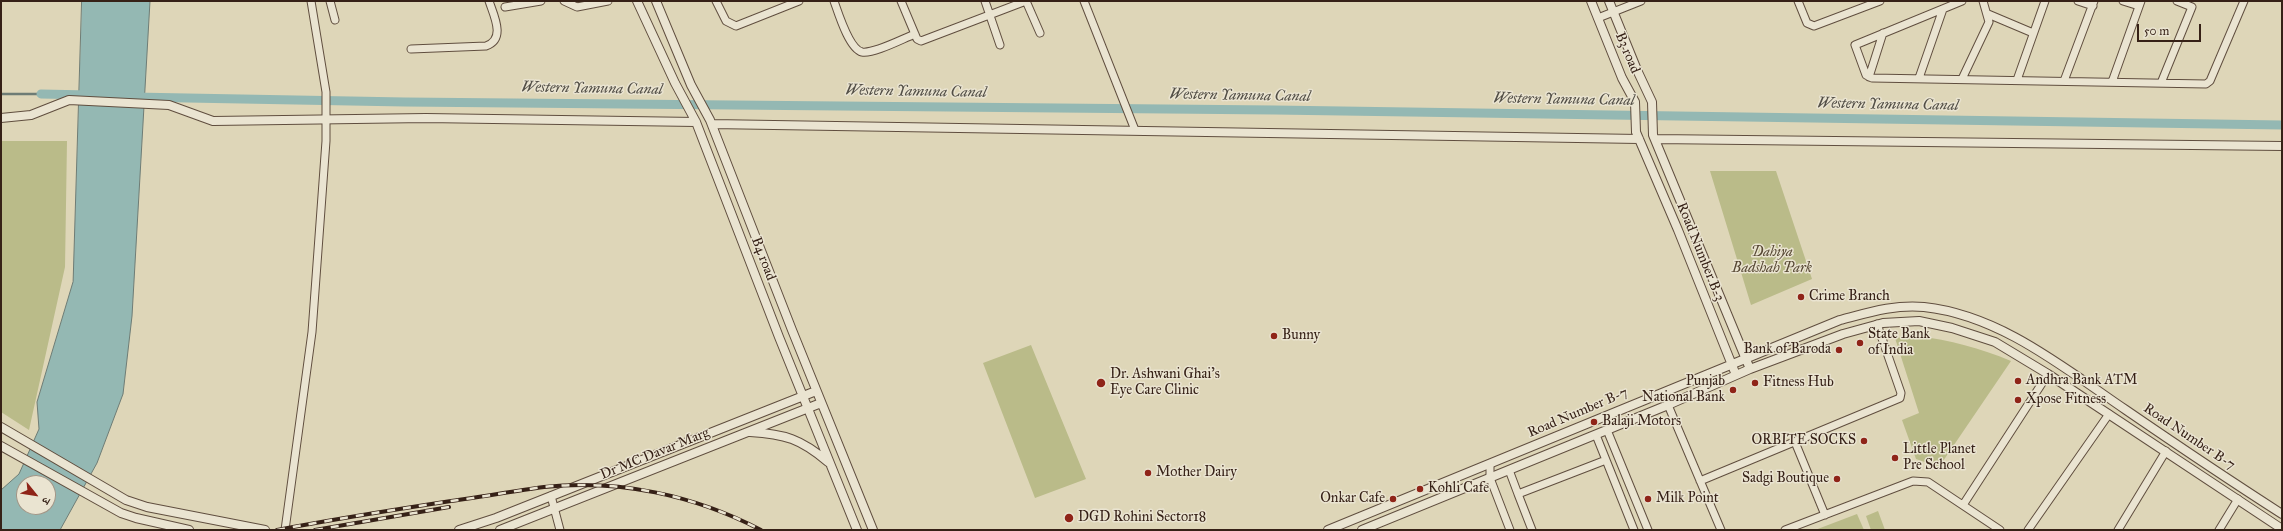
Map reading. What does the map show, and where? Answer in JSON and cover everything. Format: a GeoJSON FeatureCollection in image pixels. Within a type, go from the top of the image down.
{"type":"FeatureCollection","features":[{"type":"Feature","properties":{"kind":"street"},"geometry":{"type":"LineString","coordinates":[[286,530],[312,332],[326,141],[326,92],[311,1]]}},
{"type":"Feature","properties":{"kind":"street"},"geometry":{"type":"LineString","coordinates":[[330,1],[335,20]]}},
{"type":"Feature","properties":{"kind":"street"},"geometry":{"type":"LineString","coordinates":[[411,49],[486,46],[493,44],[498,38],[498,31],[489,1]]}},
{"type":"Feature","properties":{"kind":"street"},"geometry":{"type":"LineString","coordinates":[[505,7],[541,1]]}},
{"type":"Feature","properties":{"kind":"street"},"geometry":{"type":"LineString","coordinates":[[564,1],[577,7],[608,1]]}},
{"type":"Feature","properties":{"kind":"street","name":"B4 road"},"geometry":{"type":"LineString","coordinates":[[637,1],[675,83],[695,119],[802,395],[857,530]]}},
{"type":"Feature","properties":{"kind":"street","name":"B4 road"},"geometry":{"type":"LineString","coordinates":[[656,1],[691,85],[711,122],[821,403],[873,530]]}},
{"type":"Feature","properties":{"kind":"street"},"geometry":{"type":"LineString","coordinates":[[716,1],[726,21],[736,26],[799,1]]}},
{"type":"Feature","properties":{"kind":"street"},"geometry":{"type":"LineString","coordinates":[[834,1],[848,37],[855,48],[861,52],[872,50],[914,34]]}},
{"type":"Feature","properties":{"kind":"street"},"geometry":{"type":"LineString","coordinates":[[901,1],[914,34],[917,39],[921,41],[1026,1],[1040,33]]}},
{"type":"Feature","properties":{"kind":"street"},"geometry":{"type":"LineString","coordinates":[[985,1],[1000,45]]}},
{"type":"Feature","properties":{"kind":"street"},"geometry":{"type":"LineString","coordinates":[[1084,1],[1135,130]]}},
{"type":"Feature","properties":{"kind":"street","name":"B3 road"},"geometry":{"type":"LineString","coordinates":[[1591,1],[1622,78],[1635,102],[1638,135]]}},
{"type":"Feature","properties":{"kind":"street","name":"B3 road"},"geometry":{"type":"LineString","coordinates":[[1609,1],[1652,102],[1654,137]]}},
{"type":"Feature","properties":{"kind":"street"},"geometry":{"type":"LineString","coordinates":[[1598,18],[1641,1]]}},
{"type":"Feature","properties":{"kind":"street"},"geometry":{"type":"LineString","coordinates":[[1798,1],[1808,23],[1814,26],[1880,1]]}},
{"type":"Feature","properties":{"kind":"street"},"geometry":{"type":"LineString","coordinates":[[1869,77],[1854,46],[1962,1]]}},
{"type":"Feature","properties":{"kind":"street"},"geometry":{"type":"LineString","coordinates":[[1962,78],[1989,22],[1984,1]]}},
{"type":"Feature","properties":{"kind":"street"},"geometry":{"type":"LineString","coordinates":[[2017,80],[2045,1]]}},
{"type":"Feature","properties":{"kind":"street"},"geometry":{"type":"LineString","coordinates":[[2064,81],[2093,4],[2078,1]]}},
{"type":"Feature","properties":{"kind":"street"},"geometry":{"type":"LineString","coordinates":[[2112,82],[2140,4],[2123,1]]}},
{"type":"Feature","properties":{"kind":"street"},"geometry":{"type":"LineString","coordinates":[[2161,83],[2192,9],[2192,6],[2187,2],[2177,1]]}},
{"type":"Feature","properties":{"kind":"street"},"geometry":{"type":"LineString","coordinates":[[1869,77],[2208,84],[2244,1]]}},
{"type":"Feature","properties":{"kind":"street"},"geometry":{"type":"LineString","coordinates":[[1919,78],[1944,8]]}},
{"type":"Feature","properties":{"kind":"street"},"geometry":{"type":"LineString","coordinates":[[1988,14],[2033,33]]}},
{"type":"Feature","properties":{"kind":"street"},"geometry":{"type":"LineString","coordinates":[[1869,77],[1883,33]]}},
{"type":"Feature","properties":{"kind":"street"},"geometry":{"type":"LineString","coordinates":[[1,118],[31,115],[69,100],[169,105],[205,118],[222,121],[326,115],[426,118],[695,119]]}},
{"type":"Feature","properties":{"kind":"street"},"geometry":{"type":"LineString","coordinates":[[711,122],[1135,130],[1638,135]]}},
{"type":"Feature","properties":{"kind":"street","name":"Road Number B-3"},"geometry":{"type":"LineString","coordinates":[[1638,135],[1736,375]]}},
{"type":"Feature","properties":{"kind":"street"},"geometry":{"type":"LineString","coordinates":[[1750,369],[1654,137],[2282,146]]}},
{"type":"Feature","properties":{"kind":"street","name":"Road Number B-7"},"geometry":{"type":"LineString","coordinates":[[1328,530],[1840,320],[1885,308],[1922,306],[1959,313],[2002,330],[2044,355],[2282,514]]}},
{"type":"Feature","properties":{"kind":"street","name":"Road Number B-7"},"geometry":{"type":"LineString","coordinates":[[1362,530],[1596,435],[1750,369],[1843,334],[1877,324],[1919,321],[1952,328],[1995,342],[2048,374],[2282,529]]}},
{"type":"Feature","properties":{"kind":"street"},"geometry":{"type":"LineString","coordinates":[[1700,481],[1900,398],[1900,393],[1877,324]]}},
{"type":"Feature","properties":{"kind":"street"},"geometry":{"type":"LineString","coordinates":[[1963,505],[2048,374]]}},
{"type":"Feature","properties":{"kind":"street"},"geometry":{"type":"LineString","coordinates":[[459,530],[550,496],[816,390]]}},
{"type":"Feature","properties":{"kind":"street","name":"Dr MC Davar Marg"},"geometry":{"type":"LineString","coordinates":[[500,530],[807,407],[821,403]]}},
{"type":"Feature","properties":{"kind":"street"},"geometry":{"type":"LineString","coordinates":[[1668,405],[1721,530]]}},
{"type":"Feature","properties":{"kind":"street"},"geometry":{"type":"LineString","coordinates":[[2028,530],[2109,414]]}},
{"type":"Feature","properties":{"kind":"street"},"geometry":{"type":"LineString","coordinates":[[1,427],[110,492],[147,507],[265,530]]}},
{"type":"Feature","properties":{"kind":"street"},"geometry":{"type":"LineString","coordinates":[[1607,430],[1648,530]]}},
{"type":"Feature","properties":{"kind":"street"},"geometry":{"type":"LineString","coordinates":[[746,432],[777,433],[793,437],[814,450],[830,464]]}},
{"type":"Feature","properties":{"kind":"street"},"geometry":{"type":"LineString","coordinates":[[1596,435],[1634,530]]}},
{"type":"Feature","properties":{"kind":"street"},"geometry":{"type":"LineString","coordinates":[[1795,442],[1825,515]]}},
{"type":"Feature","properties":{"kind":"street"},"geometry":{"type":"LineString","coordinates":[[1,446],[105,503],[136,518],[189,530]]}},
{"type":"Feature","properties":{"kind":"street"},"geometry":{"type":"LineString","coordinates":[[2118,530],[2166,451]]}},
{"type":"Feature","properties":{"kind":"street"},"geometry":{"type":"LineString","coordinates":[[1518,494],[1606,460]]}},
{"type":"Feature","properties":{"kind":"street"},"geometry":{"type":"LineString","coordinates":[[1490,464],[1490,478],[1510,530]]}},
{"type":"Feature","properties":{"kind":"street"},"geometry":{"type":"LineString","coordinates":[[1509,470],[1532,530]]}},
{"type":"Feature","properties":{"kind":"street"},"geometry":{"type":"LineString","coordinates":[[1784,530],[1913,481],[1921,480],[1934,486],[2000,530]]}},
{"type":"Feature","properties":{"kind":"street"},"geometry":{"type":"LineString","coordinates":[[550,496],[560,530]]}},
{"type":"Feature","properties":{"kind":"street"},"geometry":{"type":"LineString","coordinates":[[2219,530],[2238,500]]}},
{"type":"Feature","properties":{"kind":"street"},"geometry":{"type":"LineString","coordinates":[[163,525],[167,510]]}},
{"type":"Feature","properties":{"kind":"green space"},"geometry":{"type":"Polygon","coordinates":[[[1,141],[67,141],[65,267],[29,430],[1,412],[1,141]]]}},
{"type":"Feature","properties":{"kind":"green space","name":"Dahiya Badshah Park"},"geometry":{"type":"Polygon","coordinates":[[[1710,171],[1776,171],[1812,279],[1751,305],[1710,171]]]}},
{"type":"Feature","properties":{"kind":"green space"},"geometry":{"type":"Polygon","coordinates":[[[1917,336],[1965,345],[2011,361],[1939,467],[1916,459],[1902,420],[1919,413],[1895,338],[1917,336]]]}},
{"type":"Feature","properties":{"kind":"green space"},"geometry":{"type":"Polygon","coordinates":[[[1031,345],[1086,479],[1035,498],[983,363],[1031,345]]]}},
{"type":"Feature","properties":{"kind":"green space"},"geometry":{"type":"Polygon","coordinates":[[[1878,511],[1885,530],[1871,530],[1866,516],[1878,511]]]}},
{"type":"Feature","properties":{"kind":"green space"},"geometry":{"type":"Polygon","coordinates":[[[1857,514],[1864,530],[1815,530],[1857,514]]]}},
{"type":"Feature","properties":{"kind":"water"},"geometry":{"type":"Polygon","coordinates":[[[82,1],[150,1],[132,316],[123,394],[97,463],[60,530],[1,530],[1,490],[16,477],[16,515],[56,515],[56,475],[18,475],[39,429],[37,402],[73,282],[82,1]]]}},
{"type":"Feature","properties":{"kind":"waterway","name":"Western Yamuna Canal"},"geometry":{"type":"LineString","coordinates":[[1,94],[41,94]]}},
{"type":"Feature","properties":{"kind":"waterway"},"geometry":{"type":"LineString","coordinates":[[41,94],[90,95]]}},
{"type":"Feature","properties":{"kind":"waterway","name":"Western Yamuna Canal"},"geometry":{"type":"LineString","coordinates":[[133,97],[405,102],[1275,110],[2282,125]]}},
{"type":"Feature","properties":{"kind":"railway"},"geometry":{"type":"LineString","coordinates":[[277,530],[521,490],[572,485],[600,485],[655,492],[709,507],[761,530]]}},
{"type":"Feature","properties":{"kind":"railway"},"geometry":{"type":"LineString","coordinates":[[315,530],[449,507]]}},
{"type":"Feature","properties":{"kind":"place","name":"Crime Branch"},"geometry":{"type":"Point","coordinates":[1801,297]}},
{"type":"Feature","properties":{"kind":"place","name":"Bunny"},"geometry":{"type":"Point","coordinates":[1274,336]}},
{"type":"Feature","properties":{"kind":"place","name":"State Bank of India"},"geometry":{"type":"Point","coordinates":[1860,343]}},
{"type":"Feature","properties":{"kind":"place","name":"Bank of Baroda"},"geometry":{"type":"Point","coordinates":[1839,350]}},
{"type":"Feature","properties":{"kind":"place","name":"Andhra Bank ATM"},"geometry":{"type":"Point","coordinates":[2018,381]}},
{"type":"Feature","properties":{"kind":"place","name":"Dr. Ashwani Ghai's Eye Care Clinic"},"geometry":{"type":"Point","coordinates":[1101,383]}},
{"type":"Feature","properties":{"kind":"place","name":"Fitness Hub"},"geometry":{"type":"Point","coordinates":[1755,383]}},
{"type":"Feature","properties":{"kind":"place","name":"Punjab National Bank"},"geometry":{"type":"Point","coordinates":[1733,390]}},
{"type":"Feature","properties":{"kind":"place","name":"Xpose Fitness"},"geometry":{"type":"Point","coordinates":[2018,400]}},
{"type":"Feature","properties":{"kind":"place","name":"Balaji Motors"},"geometry":{"type":"Point","coordinates":[1594,422]}},
{"type":"Feature","properties":{"kind":"place","name":"ORBITE SOCKS"},"geometry":{"type":"Point","coordinates":[1864,441]}},
{"type":"Feature","properties":{"kind":"place","name":"Little Planet Pre School"},"geometry":{"type":"Point","coordinates":[1895,458]}},
{"type":"Feature","properties":{"kind":"place","name":"Mother Dairy"},"geometry":{"type":"Point","coordinates":[1148,473]}},
{"type":"Feature","properties":{"kind":"place","name":"Sadgi Boutique"},"geometry":{"type":"Point","coordinates":[1837,479]}},
{"type":"Feature","properties":{"kind":"place","name":"Kohli Cafe"},"geometry":{"type":"Point","coordinates":[1420,489]}},
{"type":"Feature","properties":{"kind":"place","name":"Onkar Cafe"},"geometry":{"type":"Point","coordinates":[1393,499]}},
{"type":"Feature","properties":{"kind":"place","name":"Milk Point"},"geometry":{"type":"Point","coordinates":[1648,499]}},
{"type":"Feature","properties":{"kind":"place","name":"DGD Rohini Sector18"},"geometry":{"type":"Point","coordinates":[1069,518]}}]}
